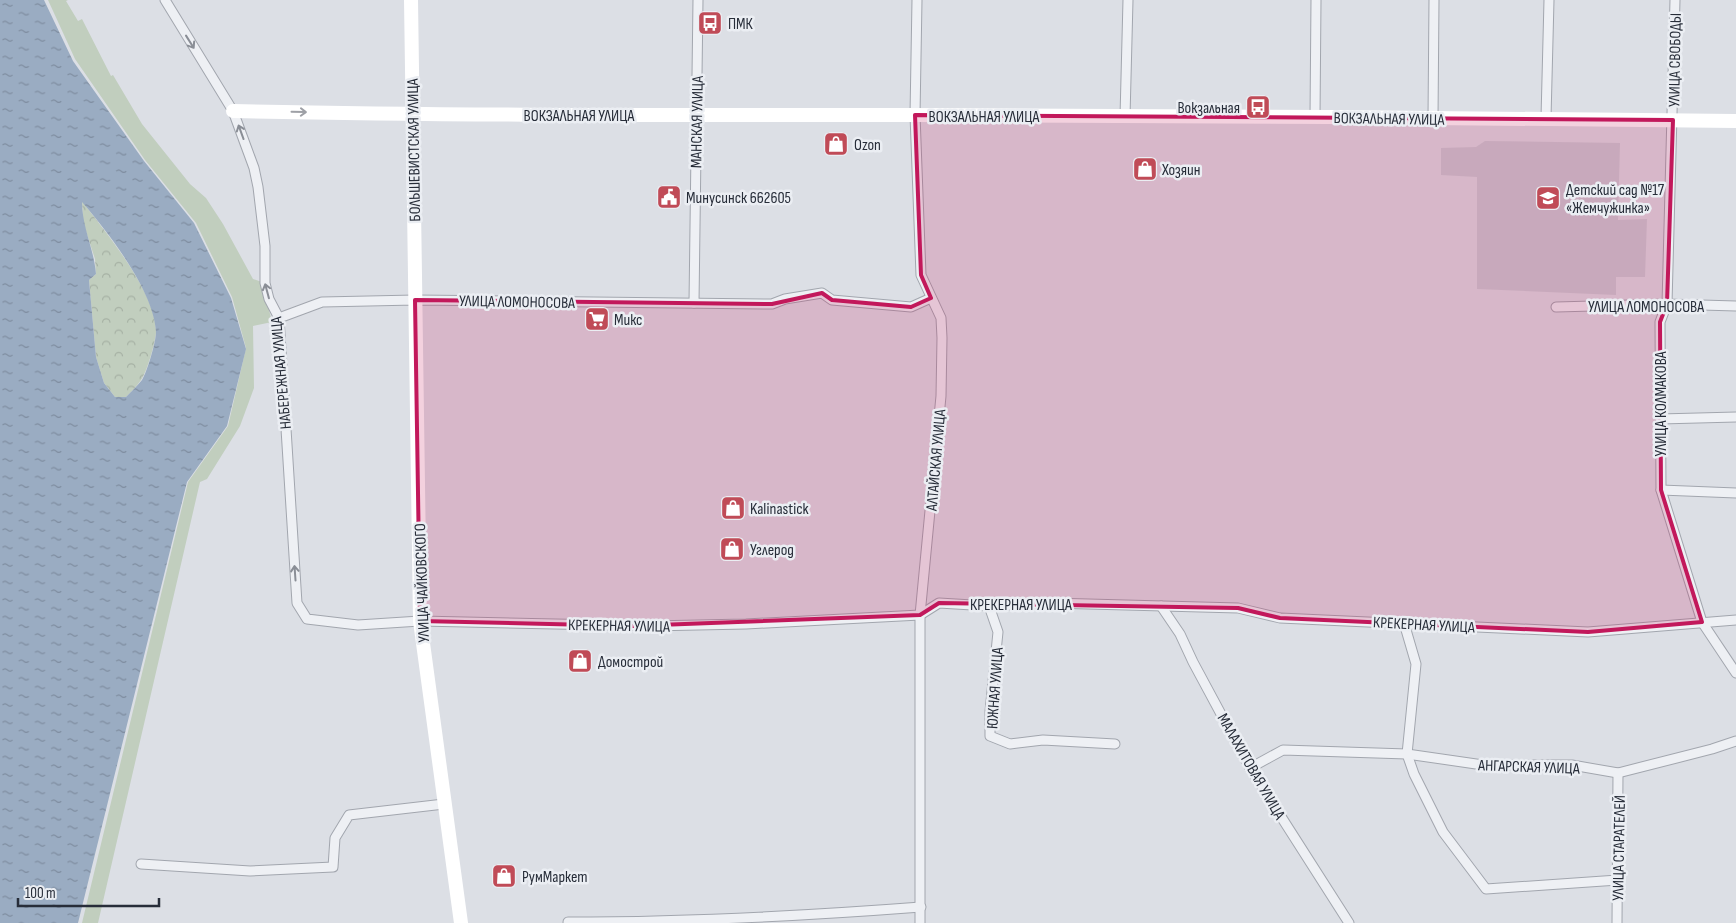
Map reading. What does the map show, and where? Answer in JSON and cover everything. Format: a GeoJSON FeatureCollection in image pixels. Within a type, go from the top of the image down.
{"type":"FeatureCollection","features":[{"type":"Feature","properties":{"kind":"street","name":"НАБЕРЕЖНАЯ УЛИЦА"},"geometry":{"type":"LineString","coordinates":[[165,0],[233,111],[254,168],[265,246],[265,282],[269,299],[279,318],[298,603],[307,619]]}},
{"type":"Feature","properties":{"kind":"street","name":"БОЛЬШЕВИСТСКАЯ УЛИЦА"},"geometry":{"type":"LineString","coordinates":[[411,0],[416,300]]}},
{"type":"Feature","properties":{"kind":"street","name":"МАНСКАЯ УЛИЦА"},"geometry":{"type":"LineString","coordinates":[[694,303],[698,0]]}},
{"type":"Feature","properties":{"kind":"street","name":"АЛТАЙСКАЯ УЛИЦА"},"geometry":{"type":"LineString","coordinates":[[917,0],[915,115],[921,275],[941,318],[942,338],[940,396],[920,615],[920,923]]}},
{"type":"Feature","properties":{"kind":"street"},"geometry":{"type":"LineString","coordinates":[[1125,117],[1128,0]]}},
{"type":"Feature","properties":{"kind":"street"},"geometry":{"type":"LineString","coordinates":[[1315,117],[1316,0]]}},
{"type":"Feature","properties":{"kind":"street"},"geometry":{"type":"LineString","coordinates":[[1433,118],[1434,0]]}},
{"type":"Feature","properties":{"kind":"street"},"geometry":{"type":"LineString","coordinates":[[1546,118],[1549,0]]}},
{"type":"Feature","properties":{"kind":"street","name":"УЛИЦА СВОБОДЫ"},"geometry":{"type":"LineString","coordinates":[[1673,120],[1675,0]]}},
{"type":"Feature","properties":{"kind":"street","name":"ВОКЗАЛЬНАЯ УЛИЦА"},"geometry":{"type":"LineString","coordinates":[[233,111],[413,115],[915,115],[1546,118],[1736,121]]}},
{"type":"Feature","properties":{"kind":"street","name":"УЛИЦА КОЛМАКОВА"},"geometry":{"type":"LineString","coordinates":[[1673,120],[1666,304],[1660,322],[1661,490],[1702,622],[1736,673]]}},
{"type":"Feature","properties":{"kind":"street","name":"УЛИЦА ЛОМОНОСОВА"},"geometry":{"type":"LineString","coordinates":[[279,318],[322,302],[416,300],[772,304],[784,298],[822,293],[832,300],[911,308],[931,298]]}},
{"type":"Feature","properties":{"kind":"street","name":"УЛИЦА ЧАЙКОВСКОГО"},"geometry":{"type":"LineString","coordinates":[[416,300],[420,621],[461,923]]}},
{"type":"Feature","properties":{"kind":"street","name":"УЛИЦА ЛОМОНОСОВА"},"geometry":{"type":"LineString","coordinates":[[1556,306],[1666,304],[1736,306]]}},
{"type":"Feature","properties":{"kind":"street"},"geometry":{"type":"LineString","coordinates":[[1660,419],[1736,417]]}},
{"type":"Feature","properties":{"kind":"street"},"geometry":{"type":"LineString","coordinates":[[1661,490],[1736,493]]}},
{"type":"Feature","properties":{"kind":"street","name":"КРЕКЕРНАЯ УЛИЦА"},"geometry":{"type":"LineString","coordinates":[[307,619],[358,624],[420,621],[650,626],[746,624],[920,615],[939,603],[989,606],[1051,603],[1238,608],[1280,618],[1588,632],[1736,620]]}},
{"type":"Feature","properties":{"kind":"street","name":"ЮЖНАЯ УЛИЦА"},"geometry":{"type":"LineString","coordinates":[[989,606],[998,632],[990,711],[990,736],[1010,744],[1043,740],[1115,744]]}},
{"type":"Feature","properties":{"kind":"street","name":"МАЛАХИТОВАЯ УЛИЦА"},"geometry":{"type":"LineString","coordinates":[[1161,606],[1180,634],[1250,768],[1349,923]]}},
{"type":"Feature","properties":{"kind":"street"},"geometry":{"type":"LineString","coordinates":[[1404,623],[1416,664],[1407,754],[1414,774],[1443,832],[1486,889],[1618,880]]}},
{"type":"Feature","properties":{"kind":"street","name":"АНГАРСКАЯ УЛИЦА"},"geometry":{"type":"LineString","coordinates":[[1407,754],[1483,766],[1572,765],[1618,774],[1736,742]]}},
{"type":"Feature","properties":{"kind":"street"},"geometry":{"type":"LineString","coordinates":[[1250,768],[1283,750],[1407,754]]}},
{"type":"Feature","properties":{"kind":"street","name":"УЛИЦА СТАРАТЕЛЕЙ"},"geometry":{"type":"LineString","coordinates":[[1617,923],[1618,774]]}},
{"type":"Feature","properties":{"kind":"street"},"geometry":{"type":"LineString","coordinates":[[141,864],[250,871],[333,867],[335,838],[349,814],[444,804]]}},
{"type":"Feature","properties":{"kind":"street"},"geometry":{"type":"LineString","coordinates":[[568,922],[640,922],[811,915],[920,907]]}},
{"type":"Feature","properties":{"kind":"highlighted area"},"geometry":{"type":"Polygon","coordinates":[[[915,115],[1673,120],[1667,304],[1660,322],[1661,490],[1702,622],[1588,632],[1280,618],[1238,608],[939,603],[920,615],[632,626],[420,621],[415,300],[772,304],[822,293],[832,300],[911,307],[931,298],[921,275],[915,115]]]}},
{"type":"Feature","properties":{"kind":"shaded area","name":"Детский сад №17 «Жемчужинка»"},"geometry":{"type":"Polygon","coordinates":[[[1485,141],[1620,143],[1618,220],[1647,219],[1645,277],[1616,277],[1616,295],[1477,289],[1477,177],[1441,175],[1441,148],[1476,147],[1485,141]]]}},
{"type":"Feature","properties":{"kind":"green space"},"geometry":{"type":"Polygon","coordinates":[[[48,0],[68,0],[66,1],[78,21],[82,19],[111,76],[113,75],[142,124],[190,184],[206,198],[223,224],[253,279],[262,282],[272,322],[253,326],[254,388],[240,426],[207,479],[200,482],[98,923],[82,923],[188,482],[228,426],[246,348],[232,297],[196,223],[145,160],[75,59],[48,0]]]}},
{"type":"Feature","properties":{"kind":"green space"},"geometry":{"type":"Polygon","coordinates":[[[82,201],[128,264],[148,300],[154,317],[156,333],[148,364],[141,380],[126,397],[115,397],[104,383],[96,357],[89,280],[96,274],[95,259],[83,222],[82,201]]]}},
{"type":"Feature","properties":{"kind":"water"},"geometry":{"type":"Polygon","coordinates":[[[0,0],[44,0],[73,61],[144,161],[194,223],[231,298],[246,349],[227,426],[187,482],[78,923],[0,923],[0,0]],[[82,202],[96,274],[89,280],[96,357],[104,383],[115,397],[126,397],[144,376],[149,364],[156,332],[153,316],[139,281],[82,202]]]}},
{"type":"Feature","properties":{"kind":"place","name":"ПМК"},"geometry":{"type":"Point","coordinates":[710,23]}},
{"type":"Feature","properties":{"kind":"place","name":"Вокзальная"},"geometry":{"type":"Point","coordinates":[1258,107]}},
{"type":"Feature","properties":{"kind":"place","name":"Ozon"},"geometry":{"type":"Point","coordinates":[836,144]}},
{"type":"Feature","properties":{"kind":"place","name":"Хозяин"},"geometry":{"type":"Point","coordinates":[1145,169]}},
{"type":"Feature","properties":{"kind":"place","name":"Минусинск 662605"},"geometry":{"type":"Point","coordinates":[669,197]}},
{"type":"Feature","properties":{"kind":"place","name":"Детский сад №17 «Жемчужинка»"},"geometry":{"type":"Point","coordinates":[1548,198]}},
{"type":"Feature","properties":{"kind":"place","name":"Микс"},"geometry":{"type":"Point","coordinates":[597,319]}},
{"type":"Feature","properties":{"kind":"place","name":"Kalinastick"},"geometry":{"type":"Point","coordinates":[733,508]}},
{"type":"Feature","properties":{"kind":"place","name":"Углерод"},"geometry":{"type":"Point","coordinates":[732,549]}},
{"type":"Feature","properties":{"kind":"place","name":"Домострой"},"geometry":{"type":"Point","coordinates":[580,661]}},
{"type":"Feature","properties":{"kind":"place","name":"РумМаркет"},"geometry":{"type":"Point","coordinates":[504,876]}}]}
